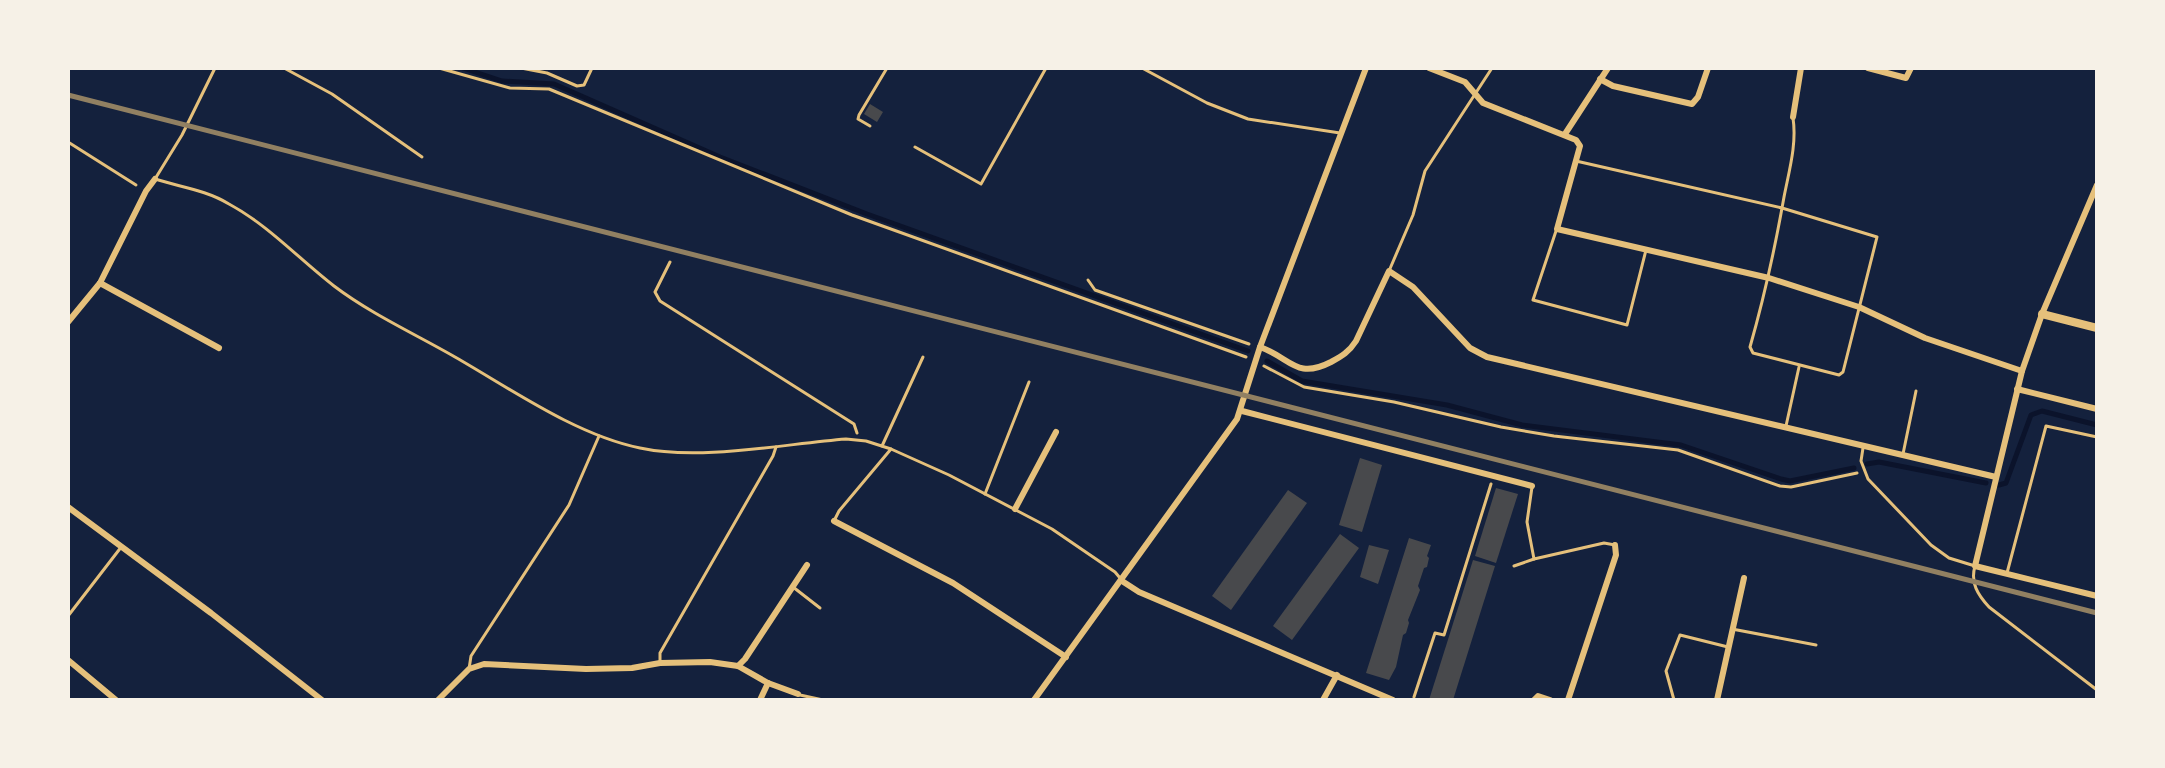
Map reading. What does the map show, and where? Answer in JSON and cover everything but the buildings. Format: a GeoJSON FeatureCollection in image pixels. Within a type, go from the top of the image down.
{"type":"FeatureCollection","features":[{"type":"Feature","properties":{"kind":"street"},"geometry":{"type":"LineString","coordinates":[[1034,700],[1242,411],[1260,347],[1366,68]]}},
{"type":"Feature","properties":{"kind":"street"},"geometry":{"type":"LineString","coordinates":[[1429,68],[1465,82],[1483,103],[1576,140],[1580,146],[1557,229],[1769,278],[1859,307],[1925,338],[2022,371]]}},
{"type":"Feature","properties":{"kind":"street"},"geometry":{"type":"LineString","coordinates":[[1565,134],[1608,68]]}},
{"type":"Feature","properties":{"kind":"street"},"geometry":{"type":"LineString","coordinates":[[1600,79],[1613,86],[1692,104],[1698,97],[1708,68]]}},
{"type":"Feature","properties":{"kind":"street"},"geometry":{"type":"LineString","coordinates":[[1793,117],[1801,68]]}},
{"type":"Feature","properties":{"kind":"street"},"geometry":{"type":"LineString","coordinates":[[1868,68],[1906,78],[1911,68]]}},
{"type":"Feature","properties":{"kind":"street"},"geometry":{"type":"LineString","coordinates":[[68,322],[100,283],[155,179]]}},
{"type":"Feature","properties":{"kind":"street"},"geometry":{"type":"LineString","coordinates":[[2097,185],[2042,314],[2022,371],[1975,566],[2097,596]]}},
{"type":"Feature","properties":{"kind":"street"},"geometry":{"type":"LineString","coordinates":[[1260,347],[1301,370],[1319,368],[1342,356],[1350,351],[1356,341],[1389,271],[1413,287],[1470,348],[1487,357],[1996,477]]}},
{"type":"Feature","properties":{"kind":"street"},"geometry":{"type":"LineString","coordinates":[[100,283],[219,348]]}},
{"type":"Feature","properties":{"kind":"street"},"geometry":{"type":"LineString","coordinates":[[2042,314],[2097,328]]}},
{"type":"Feature","properties":{"kind":"street"},"geometry":{"type":"LineString","coordinates":[[2017,389],[2097,409]]}},
{"type":"Feature","properties":{"kind":"street"},"geometry":{"type":"LineString","coordinates":[[1242,411],[1532,486]]}},
{"type":"Feature","properties":{"kind":"street"},"geometry":{"type":"LineString","coordinates":[[1015,509],[1056,432]]}},
{"type":"Feature","properties":{"kind":"street"},"geometry":{"type":"LineString","coordinates":[[68,507],[322,700]]}},
{"type":"Feature","properties":{"kind":"street"},"geometry":{"type":"LineString","coordinates":[[834,521],[953,583],[1066,657]]}},
{"type":"Feature","properties":{"kind":"street"},"geometry":{"type":"LineString","coordinates":[[1568,700],[1616,555],[1615,545]]}},
{"type":"Feature","properties":{"kind":"street"},"geometry":{"type":"LineString","coordinates":[[738,666],[807,565]]}},
{"type":"Feature","properties":{"kind":"street"},"geometry":{"type":"LineString","coordinates":[[1717,700],[1744,578]]}},
{"type":"Feature","properties":{"kind":"street"},"geometry":{"type":"LineString","coordinates":[[1122,581],[1139,592],[1393,700]]}},
{"type":"Feature","properties":{"kind":"street"},"geometry":{"type":"LineString","coordinates":[[68,660],[116,700]]}},
{"type":"Feature","properties":{"kind":"street"},"geometry":{"type":"LineString","coordinates":[[438,700],[469,669],[484,664],[586,669],[710,662],[738,666],[768,683],[798,694]]}},
{"type":"Feature","properties":{"kind":"street"},"geometry":{"type":"LineString","coordinates":[[1323,700],[1337,675]]}},
{"type":"Feature","properties":{"kind":"street"},"geometry":{"type":"LineString","coordinates":[[760,700],[768,683]]}},
{"type":"Feature","properties":{"kind":"street"},"geometry":{"type":"LineString","coordinates":[[1534,700],[1538,696],[1550,700]]}},
{"type":"Feature","properties":{"kind":"lane"},"geometry":{"type":"LineString","coordinates":[[215,68],[182,135],[155,179],[206,192],[231,204],[261,224],[353,300],[547,409],[599,435],[638,448],[677,454],[858,440],[891,449],[1052,529],[1115,572],[1122,581]]}},
{"type":"Feature","properties":{"kind":"lane"},"geometry":{"type":"LineString","coordinates":[[1142,68],[1207,103],[1248,119],[1340,133]]}},
{"type":"Feature","properties":{"kind":"lane"},"geometry":{"type":"LineString","coordinates":[[1389,271],[1413,215],[1425,171],[1492,68]]}},
{"type":"Feature","properties":{"kind":"lane"},"geometry":{"type":"LineString","coordinates":[[1576,161],[1782,208],[1877,237],[1843,372],[1839,375],[1753,353],[1750,347],[1769,278],[1782,208],[1794,143],[1793,117]]}},
{"type":"Feature","properties":{"kind":"lane"},"geometry":{"type":"LineString","coordinates":[[1557,229],[1533,300],[1627,325],[1646,250]]}},
{"type":"Feature","properties":{"kind":"lane"},"geometry":{"type":"LineString","coordinates":[[882,446],[923,357]]}},
{"type":"Feature","properties":{"kind":"lane"},"geometry":{"type":"LineString","coordinates":[[1786,426],[1800,366]]}},
{"type":"Feature","properties":{"kind":"lane"},"geometry":{"type":"LineString","coordinates":[[985,494],[1029,382]]}},
{"type":"Feature","properties":{"kind":"lane"},"geometry":{"type":"LineString","coordinates":[[1903,456],[1916,391]]}},
{"type":"Feature","properties":{"kind":"lane"},"geometry":{"type":"LineString","coordinates":[[2007,573],[2046,426],[2097,437]]}},
{"type":"Feature","properties":{"kind":"lane"},"geometry":{"type":"LineString","coordinates":[[469,669],[471,656],[569,505],[599,435]]}},
{"type":"Feature","properties":{"kind":"lane"},"geometry":{"type":"LineString","coordinates":[[660,663],[660,653],[776,447]]}},
{"type":"Feature","properties":{"kind":"lane"},"geometry":{"type":"LineString","coordinates":[[1863,448],[1863,472],[1931,545],[1949,558],[1975,566],[1976,592],[1989,607],[2097,690]]}},
{"type":"Feature","properties":{"kind":"lane"},"geometry":{"type":"LineString","coordinates":[[834,521],[891,449]]}},
{"type":"Feature","properties":{"kind":"lane"},"geometry":{"type":"LineString","coordinates":[[1532,486],[1527,522],[1534,559]]}},
{"type":"Feature","properties":{"kind":"lane"},"geometry":{"type":"LineString","coordinates":[[1514,566],[1604,543],[1615,545]]}},
{"type":"Feature","properties":{"kind":"lane"},"geometry":{"type":"LineString","coordinates":[[68,616],[122,546]]}},
{"type":"Feature","properties":{"kind":"lane"},"geometry":{"type":"LineString","coordinates":[[793,587],[820,608]]}},
{"type":"Feature","properties":{"kind":"lane"},"geometry":{"type":"LineString","coordinates":[[1732,629],[1816,645]]}},
{"type":"Feature","properties":{"kind":"lane"},"geometry":{"type":"LineString","coordinates":[[1674,700],[1666,671],[1680,635],[1728,647]]}},
{"type":"Feature","properties":{"kind":"lane"},"geometry":{"type":"LineString","coordinates":[[798,694],[804,698],[823,700]]}},
{"type":"Feature","properties":{"kind":"path"},"geometry":{"type":"LineString","coordinates":[[284,68],[332,94],[422,157]]}},
{"type":"Feature","properties":{"kind":"path"},"geometry":{"type":"LineString","coordinates":[[439,68],[510,88],[549,89],[852,215],[1256,361],[1304,387],[1394,402],[1541,434],[1678,450],[1780,486],[1791,487],[1863,472]]}},
{"type":"Feature","properties":{"kind":"path"},"geometry":{"type":"LineString","coordinates":[[521,68],[547,73],[577,86],[584,85],[592,68]]}},
{"type":"Feature","properties":{"kind":"path"},"geometry":{"type":"LineString","coordinates":[[870,126],[858,119],[859,115],[887,68]]}},
{"type":"Feature","properties":{"kind":"path"},"geometry":{"type":"LineString","coordinates":[[915,147],[981,184],[1046,68]]}},
{"type":"Feature","properties":{"kind":"path"},"geometry":{"type":"LineString","coordinates":[[68,142],[146,191]]}},
{"type":"Feature","properties":{"kind":"path"},"geometry":{"type":"LineString","coordinates":[[670,262],[655,292],[660,301],[854,424],[858,440]]}},
{"type":"Feature","properties":{"kind":"path"},"geometry":{"type":"LineString","coordinates":[[1088,280],[1095,290],[1260,347]]}},
{"type":"Feature","properties":{"kind":"path"},"geometry":{"type":"LineString","coordinates":[[1414,697],[1435,633],[1444,635],[1493,480]]}},
{"type":"Feature","properties":{"kind":"waterway"},"geometry":{"type":"LineString","coordinates":[[463,68],[502,81],[554,84],[720,157],[867,214],[1248,351]]}},
{"type":"Feature","properties":{"kind":"waterway"},"geometry":{"type":"LineString","coordinates":[[1267,361],[1302,381],[1447,405],[1522,425],[1681,445],[1790,481],[1854,468]]}},
{"type":"Feature","properties":{"kind":"waterway"},"geometry":{"type":"LineString","coordinates":[[1999,485],[2006,483],[2031,415],[2042,411],[2097,425]]}},
{"type":"Feature","properties":{"kind":"waterway"},"geometry":{"type":"LineString","coordinates":[[1867,464],[1879,462],[1986,483]]}},
{"type":"Feature","properties":{"kind":"railway"},"geometry":{"type":"LineString","coordinates":[[68,95],[2097,613]]}}]}
